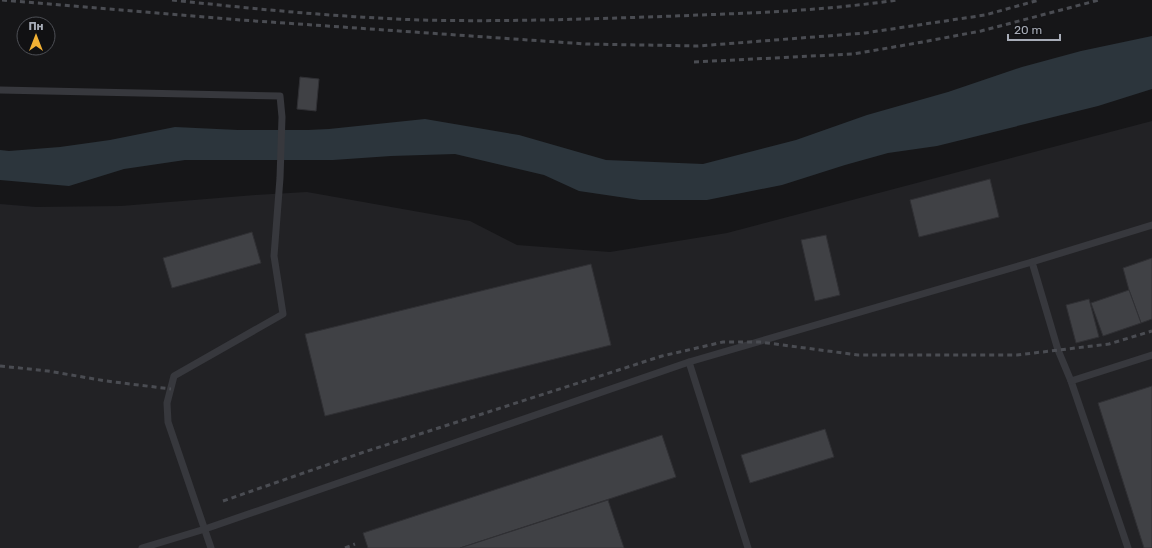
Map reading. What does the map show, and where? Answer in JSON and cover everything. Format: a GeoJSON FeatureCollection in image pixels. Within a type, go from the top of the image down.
{"type":"FeatureCollection","features":[{"type":"Feature","properties":{"kind":"lane"},"geometry":{"type":"LineString","coordinates":[[0,90],[280,96],[282,117],[280,178],[274,256],[283,314],[174,376],[167,403],[168,422],[211,548]]}},
{"type":"Feature","properties":{"kind":"lane"},"geometry":{"type":"LineString","coordinates":[[142,548],[205,529],[689,362],[1032,262],[1152,225]]}},
{"type":"Feature","properties":{"kind":"lane"},"geometry":{"type":"LineString","coordinates":[[1032,262],[1058,350],[1071,381],[1128,548]]}},
{"type":"Feature","properties":{"kind":"lane"},"geometry":{"type":"LineString","coordinates":[[1071,381],[1152,355]]}},
{"type":"Feature","properties":{"kind":"lane"},"geometry":{"type":"LineString","coordinates":[[689,362],[748,548]]}},
{"type":"Feature","properties":{"kind":"shaded area"},"geometry":{"type":"Polygon","coordinates":[[[1152,36],[1152,89],[1098,106],[937,146],[888,153],[782,185],[707,200],[640,200],[579,191],[544,175],[455,154],[333,160],[185,160],[124,169],[69,186],[0,180],[0,150],[9,151],[60,147],[110,140],[175,127],[238,130],[308,130],[425,119],[519,135],[606,160],[703,164],[796,140],[867,115],[948,92],[1022,67],[1081,51],[1152,36]]]}},
{"type":"Feature","properties":{"kind":"shaded area"},"geometry":{"type":"Polygon","coordinates":[[[1152,121],[1152,548],[0,548],[0,204],[36,207],[121,206],[307,192],[470,221],[517,245],[610,252],[727,233],[1152,121]]]}},
{"type":"Feature","properties":{"kind":"building"},"geometry":{"type":"Polygon","coordinates":[[[300,77],[319,79],[316,111],[297,109],[300,77]]]}},
{"type":"Feature","properties":{"kind":"building"},"geometry":{"type":"Polygon","coordinates":[[[990,179],[999,217],[919,237],[910,200],[990,179]]]}},
{"type":"Feature","properties":{"kind":"building"},"geometry":{"type":"Polygon","coordinates":[[[252,232],[261,263],[172,288],[163,258],[252,232]]]}},
{"type":"Feature","properties":{"kind":"building"},"geometry":{"type":"Polygon","coordinates":[[[826,235],[840,295],[815,301],[801,240],[826,235]]]}},
{"type":"Feature","properties":{"kind":"building"},"geometry":{"type":"Polygon","coordinates":[[[1152,258],[1152,319],[1141,323],[1123,268],[1152,258]]]}},
{"type":"Feature","properties":{"kind":"building"},"geometry":{"type":"Polygon","coordinates":[[[591,264],[611,345],[325,416],[305,334],[591,264]]]}},
{"type":"Feature","properties":{"kind":"building"},"geometry":{"type":"Polygon","coordinates":[[[1129,290],[1141,323],[1103,336],[1091,303],[1129,290]]]}},
{"type":"Feature","properties":{"kind":"building"},"geometry":{"type":"Polygon","coordinates":[[[1089,299],[1099,337],[1076,343],[1066,305],[1089,299]]]}},
{"type":"Feature","properties":{"kind":"building"},"geometry":{"type":"Polygon","coordinates":[[[1152,386],[1152,548],[1144,548],[1098,403],[1152,386]]]}},
{"type":"Feature","properties":{"kind":"building"},"geometry":{"type":"Polygon","coordinates":[[[825,429],[834,457],[750,483],[741,455],[825,429]]]}},
{"type":"Feature","properties":{"kind":"building"},"geometry":{"type":"Polygon","coordinates":[[[662,435],[676,477],[460,548],[368,548],[363,533],[662,435]]]}},
{"type":"Feature","properties":{"kind":"building"},"geometry":{"type":"Polygon","coordinates":[[[608,500],[624,548],[460,548],[608,500]]]}},
{"type":"Feature","properties":{"kind":"railway"},"geometry":{"type":"LineString","coordinates":[[2,0],[241,20],[586,44],[698,46],[865,33],[985,15],[1039,0]]}},
{"type":"Feature","properties":{"kind":"railway"},"geometry":{"type":"LineString","coordinates":[[172,0],[327,15],[420,20],[484,21],[758,13],[842,7],[897,0]]}},
{"type":"Feature","properties":{"kind":"railway"},"geometry":{"type":"LineString","coordinates":[[694,62],[853,54],[981,31],[1099,0]]}},
{"type":"Feature","properties":{"kind":"railway"},"geometry":{"type":"LineString","coordinates":[[223,501],[364,452],[662,356],[723,342],[760,342],[858,355],[1017,355],[1109,344],[1152,331]]}},
{"type":"Feature","properties":{"kind":"railway"},"geometry":{"type":"LineString","coordinates":[[0,366],[48,371],[106,381],[171,389]]}},
{"type":"Feature","properties":{"kind":"railway"},"geometry":{"type":"LineString","coordinates":[[345,548],[355,544]]}}]}
